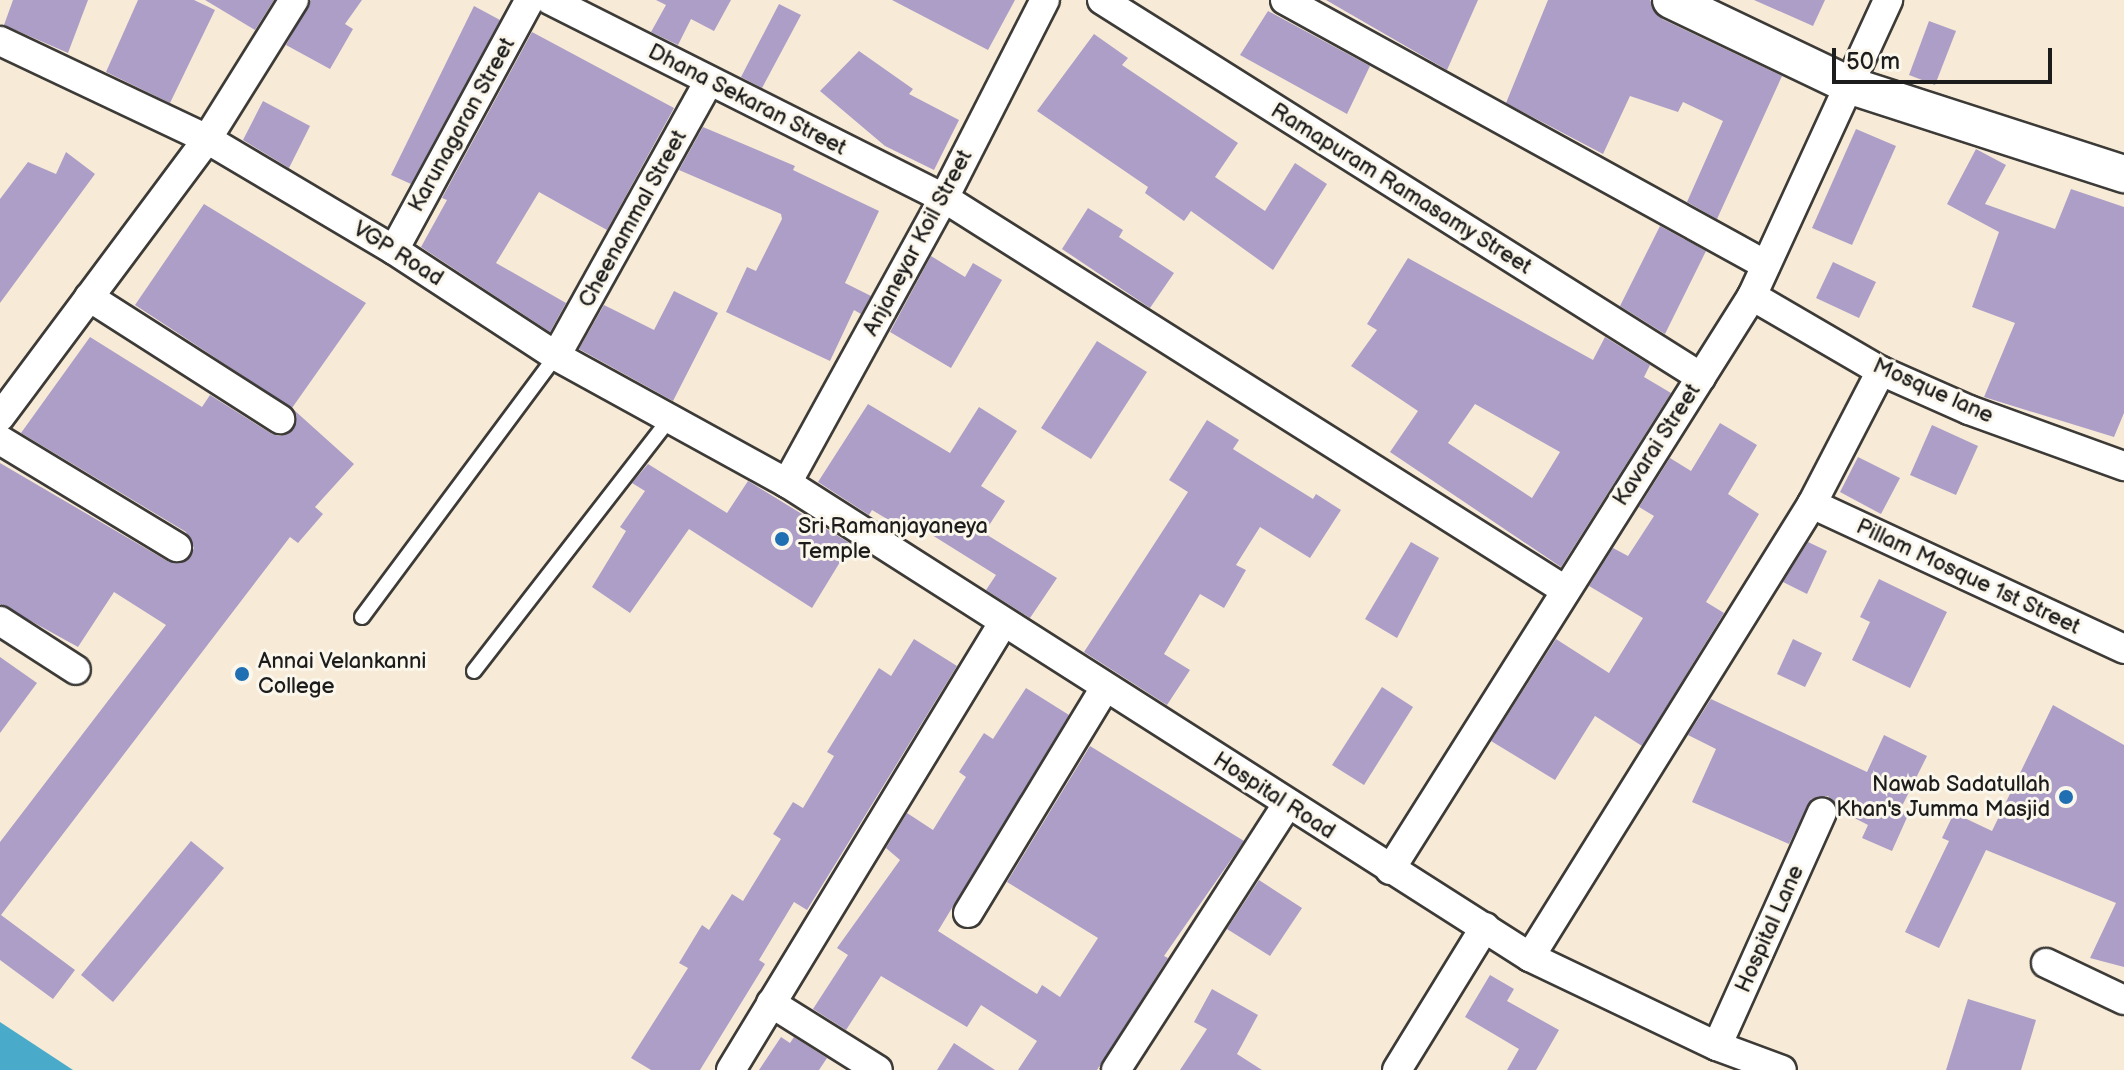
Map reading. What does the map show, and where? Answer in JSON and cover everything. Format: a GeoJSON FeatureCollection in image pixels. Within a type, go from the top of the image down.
{"type":"FeatureCollection","features":[{"type":"Feature","properties":{"kind":"street"},"geometry":{"type":"LineString","coordinates":[[0,417],[207,139],[294,0]]}},
{"type":"Feature","properties":{"kind":"street","name":"Karunagaran Street"},"geometry":{"type":"LineString","coordinates":[[394,250],[530,0]]}},
{"type":"Feature","properties":{"kind":"street","name":"Dhana Sekaran Street"},"geometry":{"type":"LineString","coordinates":[[550,0],[944,198],[1565,590]]}},
{"type":"Feature","properties":{"kind":"street","name":"Anjaneyar Koil Street"},"geometry":{"type":"LineString","coordinates":[[787,483],[944,198],[1045,0]]}},
{"type":"Feature","properties":{"kind":"street","name":"Ramapuram Ramasamy Street"},"geometry":{"type":"LineString","coordinates":[[1102,0],[1701,377]]}},
{"type":"Feature","properties":{"kind":"street"},"geometry":{"type":"LineString","coordinates":[[1285,0],[1766,265]]}},
{"type":"Feature","properties":{"kind":"street"},"geometry":{"type":"LineString","coordinates":[[1671,0],[1851,86],[2124,174]]}},
{"type":"Feature","properties":{"kind":"street","name":"Kavarai Street"},"geometry":{"type":"LineString","coordinates":[[1390,870],[1752,296],[1888,0]]}},
{"type":"Feature","properties":{"kind":"street","name":"VGP Road"},"geometry":{"type":"LineString","coordinates":[[0,41],[207,139],[394,250],[556,356],[668,421],[787,483]]}},
{"type":"Feature","properties":{"kind":"street","name":"Cheenammal Street"},"geometry":{"type":"LineString","coordinates":[[556,356],[709,81]]}},
{"type":"Feature","properties":{"kind":"street","name":"Mosque lane"},"geometry":{"type":"LineString","coordinates":[[1752,296],[1881,371],[1969,410],[2124,466]]}},
{"type":"Feature","properties":{"kind":"street"},"geometry":{"type":"LineString","coordinates":[[89,297],[280,419]]}},
{"type":"Feature","properties":{"kind":"street"},"geometry":{"type":"LineString","coordinates":[[1530,957],[1812,504],[1881,371]]}},
{"type":"Feature","properties":{"kind":"street"},"geometry":{"type":"LineString","coordinates":[[0,440],[177,547]]}},
{"type":"Feature","properties":{"kind":"street","name":"Hospital Road"},"geometry":{"type":"LineString","coordinates":[[787,483],[1287,805],[1530,957],[1717,1046],[1782,1070]]}},
{"type":"Feature","properties":{"kind":"street","name":"Pillam Mosque 1st Street"},"geometry":{"type":"LineString","coordinates":[[1812,504],[2124,649]]}},
{"type":"Feature","properties":{"kind":"street"},"geometry":{"type":"LineString","coordinates":[[0,621],[76,670]]}},
{"type":"Feature","properties":{"kind":"street"},"geometry":{"type":"LineString","coordinates":[[731,1070],[1003,623]]}},
{"type":"Feature","properties":{"kind":"street"},"geometry":{"type":"LineString","coordinates":[[968,913],[1105,688]]}},
{"type":"Feature","properties":{"kind":"street"},"geometry":{"type":"LineString","coordinates":[[1116,1070],[1287,805]]}},
{"type":"Feature","properties":{"kind":"street","name":"Hospital Lane"},"geometry":{"type":"LineString","coordinates":[[1717,1046],[1822,812]]}},
{"type":"Feature","properties":{"kind":"street"},"geometry":{"type":"LineString","coordinates":[[1397,1070],[1485,927]]}},
{"type":"Feature","properties":{"kind":"street"},"geometry":{"type":"LineString","coordinates":[[2046,963],[2124,1000]]}},
{"type":"Feature","properties":{"kind":"street"},"geometry":{"type":"LineString","coordinates":[[771,1003],[878,1070]]}},
{"type":"Feature","properties":{"kind":"lane"},"geometry":{"type":"LineString","coordinates":[[362,617],[556,356]]}},
{"type":"Feature","properties":{"kind":"lane"},"geometry":{"type":"LineString","coordinates":[[474,671],[668,421]]}},
{"type":"Feature","properties":{"kind":"water"},"geometry":{"type":"Polygon","coordinates":[[[0,1022],[73,1070],[0,1070],[0,1022]]]}},
{"type":"Feature","properties":{"kind":"building"},"geometry":{"type":"Polygon","coordinates":[[[13,0],[88,0],[68,53],[4,25],[13,0]]]}},
{"type":"Feature","properties":{"kind":"building"},"geometry":{"type":"Polygon","coordinates":[[[138,0],[194,0],[215,10],[170,103],[106,72],[138,0]]]}},
{"type":"Feature","properties":{"kind":"building"},"geometry":{"type":"Polygon","coordinates":[[[205,0],[274,0],[255,30],[205,0]]]}},
{"type":"Feature","properties":{"kind":"building"},"geometry":{"type":"Polygon","coordinates":[[[311,0],[362,0],[345,24],[353,29],[330,69],[286,45],[311,0]]]}},
{"type":"Feature","properties":{"kind":"building"},"geometry":{"type":"Polygon","coordinates":[[[656,0],[731,0],[714,31],[691,19],[678,45],[651,32],[666,5],[656,0]]]}},
{"type":"Feature","properties":{"kind":"building"},"geometry":{"type":"Polygon","coordinates":[[[892,0],[1015,0],[988,50],[892,0]]]}},
{"type":"Feature","properties":{"kind":"building"},"geometry":{"type":"Polygon","coordinates":[[[1326,0],[1478,0],[1447,70],[1326,0]]]}},
{"type":"Feature","properties":{"kind":"building"},"geometry":{"type":"Polygon","coordinates":[[[1548,0],[1650,0],[1662,19],[1782,76],[1717,219],[1687,202],[1723,121],[1683,102],[1678,112],[1630,96],[1603,154],[1506,103],[1548,0]]]}},
{"type":"Feature","properties":{"kind":"building"},"geometry":{"type":"Polygon","coordinates":[[[1754,0],[1825,0],[1813,26],[1754,0]]]}},
{"type":"Feature","properties":{"kind":"building"},"geometry":{"type":"Polygon","coordinates":[[[779,4],[801,15],[762,88],[741,77],[779,4]]]}},
{"type":"Feature","properties":{"kind":"building"},"geometry":{"type":"Polygon","coordinates":[[[474,6],[500,20],[411,184],[391,175],[474,6]]]}},
{"type":"Feature","properties":{"kind":"building"},"geometry":{"type":"Polygon","coordinates":[[[1268,11],[1370,66],[1347,114],[1240,55],[1268,11]]]}},
{"type":"Feature","properties":{"kind":"building"},"geometry":{"type":"Polygon","coordinates":[[[1929,21],[1956,31],[1935,85],[1909,75],[1929,21]]]}},
{"type":"Feature","properties":{"kind":"building"},"geometry":{"type":"Polygon","coordinates":[[[532,32],[674,108],[607,230],[539,192],[496,263],[566,303],[550,332],[421,247],[447,200],[442,198],[532,32]]]}},
{"type":"Feature","properties":{"kind":"building"},"geometry":{"type":"Polygon","coordinates":[[[1094,34],[1128,58],[1122,65],[1238,143],[1215,177],[1265,211],[1295,163],[1327,184],[1273,270],[1191,211],[1184,221],[1145,193],[1148,187],[1037,111],[1094,34]]]}},
{"type":"Feature","properties":{"kind":"building"},"geometry":{"type":"Polygon","coordinates":[[[859,51],[913,89],[909,94],[959,120],[934,170],[885,146],[820,91],[859,51]]]}},
{"type":"Feature","properties":{"kind":"building"},"geometry":{"type":"Polygon","coordinates":[[[263,101],[310,126],[289,168],[243,140],[263,101]]]}},
{"type":"Feature","properties":{"kind":"building"},"geometry":{"type":"Polygon","coordinates":[[[703,127],[795,166],[793,170],[879,211],[845,283],[871,296],[861,314],[854,310],[830,361],[726,312],[747,267],[756,271],[782,219],[781,214],[679,170],[703,127]]]}},
{"type":"Feature","properties":{"kind":"building"},"geometry":{"type":"Polygon","coordinates":[[[1856,129],[1896,146],[1852,245],[1812,228],[1856,129]]]}},
{"type":"Feature","properties":{"kind":"building"},"geometry":{"type":"Polygon","coordinates":[[[1976,149],[2006,165],[1985,204],[2055,229],[2071,189],[2124,207],[2124,413],[2114,437],[1984,397],[2015,323],[1972,307],[1999,232],[1947,204],[1976,149]]]}},
{"type":"Feature","properties":{"kind":"building"},"geometry":{"type":"Polygon","coordinates":[[[66,152],[95,174],[0,303],[0,199],[28,162],[56,174],[66,152]]]}},
{"type":"Feature","properties":{"kind":"building"},"geometry":{"type":"Polygon","coordinates":[[[204,204],[366,303],[292,408],[135,305],[204,204]]]}},
{"type":"Feature","properties":{"kind":"building"},"geometry":{"type":"Polygon","coordinates":[[[1088,208],[1123,230],[1119,237],[1174,273],[1150,308],[1062,249],[1088,208]]]}},
{"type":"Feature","properties":{"kind":"building"},"geometry":{"type":"Polygon","coordinates":[[[1660,226],[1706,251],[1665,334],[1620,306],[1660,226]]]}},
{"type":"Feature","properties":{"kind":"building"},"geometry":{"type":"Polygon","coordinates":[[[931,256],[965,277],[973,263],[1002,280],[951,368],[890,332],[931,256]]]}},
{"type":"Feature","properties":{"kind":"building"},"geometry":{"type":"Polygon","coordinates":[[[1408,258],[1593,360],[1605,337],[1650,365],[1644,377],[1671,393],[1561,567],[1390,452],[1418,411],[1351,366],[1377,330],[1367,324],[1408,258]],[[1475,404],[1448,443],[1532,498],[1560,452],[1475,404]]]}},
{"type":"Feature","properties":{"kind":"building"},"geometry":{"type":"Polygon","coordinates":[[[1833,262],[1876,282],[1859,318],[1816,298],[1833,262]]]}},
{"type":"Feature","properties":{"kind":"building"},"geometry":{"type":"Polygon","coordinates":[[[674,291],[718,313],[673,401],[579,349],[604,305],[654,330],[674,291]]]}},
{"type":"Feature","properties":{"kind":"building"},"geometry":{"type":"Polygon","coordinates":[[[90,337],[202,407],[210,395],[272,434],[280,436],[294,429],[294,410],[354,464],[315,507],[323,514],[298,543],[290,537],[1,915],[75,970],[53,999],[0,960],[0,842],[166,625],[114,592],[78,647],[0,604],[0,463],[169,562],[184,562],[194,548],[186,532],[21,433],[90,337]]]}},
{"type":"Feature","properties":{"kind":"building"},"geometry":{"type":"Polygon","coordinates":[[[1097,341],[1147,372],[1091,459],[1041,428],[1097,341]]]}},
{"type":"Feature","properties":{"kind":"building"},"geometry":{"type":"Polygon","coordinates":[[[868,404],[950,453],[979,407],[1017,431],[981,486],[1005,501],[984,533],[1057,578],[1030,618],[986,590],[996,575],[908,520],[902,528],[872,510],[869,515],[818,482],[868,404]]]}},
{"type":"Feature","properties":{"kind":"building"},"geometry":{"type":"Polygon","coordinates":[[[1207,420],[1239,440],[1233,449],[1313,499],[1316,494],[1341,510],[1310,558],[1260,527],[1236,565],[1246,570],[1224,608],[1200,594],[1164,654],[1190,670],[1167,705],[1084,652],[1188,492],[1169,480],[1207,420]]]}},
{"type":"Feature","properties":{"kind":"building"},"geometry":{"type":"Polygon","coordinates":[[[1720,423],[1757,445],[1728,494],[1759,514],[1706,602],[1724,613],[1642,746],[1595,716],[1555,780],[1491,741],[1556,639],[1609,673],[1643,618],[1589,586],[1613,548],[1628,556],[1654,516],[1639,507],[1670,458],[1691,471],[1720,423]]]}},
{"type":"Feature","properties":{"kind":"building"},"geometry":{"type":"Polygon","coordinates":[[[1932,425],[1978,446],[1956,495],[1910,475],[1932,425]]]}},
{"type":"Feature","properties":{"kind":"building"},"geometry":{"type":"Polygon","coordinates":[[[1858,457],[1900,478],[1881,514],[1840,492],[1858,457]]]}},
{"type":"Feature","properties":{"kind":"building"},"geometry":{"type":"Polygon","coordinates":[[[648,464],[727,513],[748,481],[851,544],[812,608],[689,529],[630,613],[592,587],[626,531],[620,527],[645,491],[632,483],[648,464]]]}},
{"type":"Feature","properties":{"kind":"building"},"geometry":{"type":"Polygon","coordinates":[[[1411,542],[1439,558],[1397,638],[1365,619],[1411,542]]]}},
{"type":"Feature","properties":{"kind":"building"},"geometry":{"type":"Polygon","coordinates":[[[1808,542],[1827,551],[1807,594],[1783,582],[1808,542]]]}},
{"type":"Feature","properties":{"kind":"building"},"geometry":{"type":"Polygon","coordinates":[[[1879,579],[1947,612],[1910,688],[1852,660],[1870,622],[1860,617],[1879,579]]]}},
{"type":"Feature","properties":{"kind":"building"},"geometry":{"type":"Polygon","coordinates":[[[914,639],[957,666],[807,910],[794,902],[759,960],[765,964],[700,1070],[651,1070],[631,1058],[688,968],[679,963],[702,925],[709,930],[732,894],[743,901],[781,839],[773,834],[793,802],[803,808],[834,756],[827,752],[879,668],[891,676],[914,639]]]}},
{"type":"Feature","properties":{"kind":"building"},"geometry":{"type":"Polygon","coordinates":[[[1793,639],[1822,653],[1805,687],[1777,674],[1793,639]]]}},
{"type":"Feature","properties":{"kind":"building"},"geometry":{"type":"Polygon","coordinates":[[[0,657],[37,683],[0,733],[0,657]]]}},
{"type":"Feature","properties":{"kind":"building"},"geometry":{"type":"Polygon","coordinates":[[[1382,687],[1413,707],[1364,785],[1332,765],[1382,687]]]}},
{"type":"Feature","properties":{"kind":"building"},"geometry":{"type":"Polygon","coordinates":[[[1026,688],[1069,715],[938,931],[1037,994],[1042,985],[1060,997],[1098,938],[1007,882],[1090,746],[1244,841],[1164,956],[1168,958],[1097,1070],[1018,1070],[1037,1041],[981,1005],[967,1027],[881,976],[846,1030],[813,1009],[848,955],[837,948],[900,860],[886,848],[907,813],[933,830],[966,777],[959,772],[984,733],[993,739],[1026,688]]]}},
{"type":"Feature","properties":{"kind":"building"},"geometry":{"type":"Polygon","coordinates":[[[1711,699],[1867,772],[1884,735],[1927,756],[1900,810],[1909,813],[1892,851],[1862,838],[1868,825],[1839,810],[1828,796],[1811,799],[1789,844],[1692,802],[1716,749],[1688,735],[1711,699]]]}},
{"type":"Feature","properties":{"kind":"building","name":"Nawab Sadatullah Khan's Jumma Masjid"},"geometry":{"type":"Polygon","coordinates":[[[2053,705],[2124,745],[2124,967],[2090,958],[2116,903],[1986,850],[1939,948],[1905,932],[1949,841],[1942,838],[1954,813],[1992,831],[2053,705]]]}},
{"type":"Feature","properties":{"kind":"building"},"geometry":{"type":"Polygon","coordinates":[[[191,841],[224,868],[113,1002],[81,975],[191,841]]]}},
{"type":"Feature","properties":{"kind":"building"},"geometry":{"type":"Polygon","coordinates":[[[1259,880],[1302,908],[1270,956],[1227,929],[1259,880]]]}},
{"type":"Feature","properties":{"kind":"building"},"geometry":{"type":"Polygon","coordinates":[[[1490,975],[1514,989],[1507,1001],[1559,1030],[1536,1070],[1507,1070],[1519,1049],[1465,1017],[1490,975]]]}},
{"type":"Feature","properties":{"kind":"building"},"geometry":{"type":"Polygon","coordinates":[[[1212,989],[1258,1015],[1237,1054],[1262,1070],[1180,1070],[1207,1029],[1194,1022],[1212,989]]]}},
{"type":"Feature","properties":{"kind":"building"},"geometry":{"type":"Polygon","coordinates":[[[1968,999],[2036,1020],[2021,1070],[1946,1070],[1968,999]]]}},
{"type":"Feature","properties":{"kind":"building"},"geometry":{"type":"Polygon","coordinates":[[[781,1037],[790,1043],[794,1037],[827,1058],[819,1070],[759,1070],[781,1037]]]}},
{"type":"Feature","properties":{"kind":"building"},"geometry":{"type":"Polygon","coordinates":[[[954,1043],[995,1070],[937,1070],[954,1043]]]}},
{"type":"Feature","properties":{"kind":"place","name":"Sri Ramanjayaneya Temple"},"geometry":{"type":"Point","coordinates":[782,539]}},
{"type":"Feature","properties":{"kind":"place","name":"Annai Velankanni College"},"geometry":{"type":"Point","coordinates":[242,674]}},
{"type":"Feature","properties":{"kind":"place","name":"Nawab Sadatullah Khan's Jumma Masjid"},"geometry":{"type":"Point","coordinates":[2066,797]}}]}
